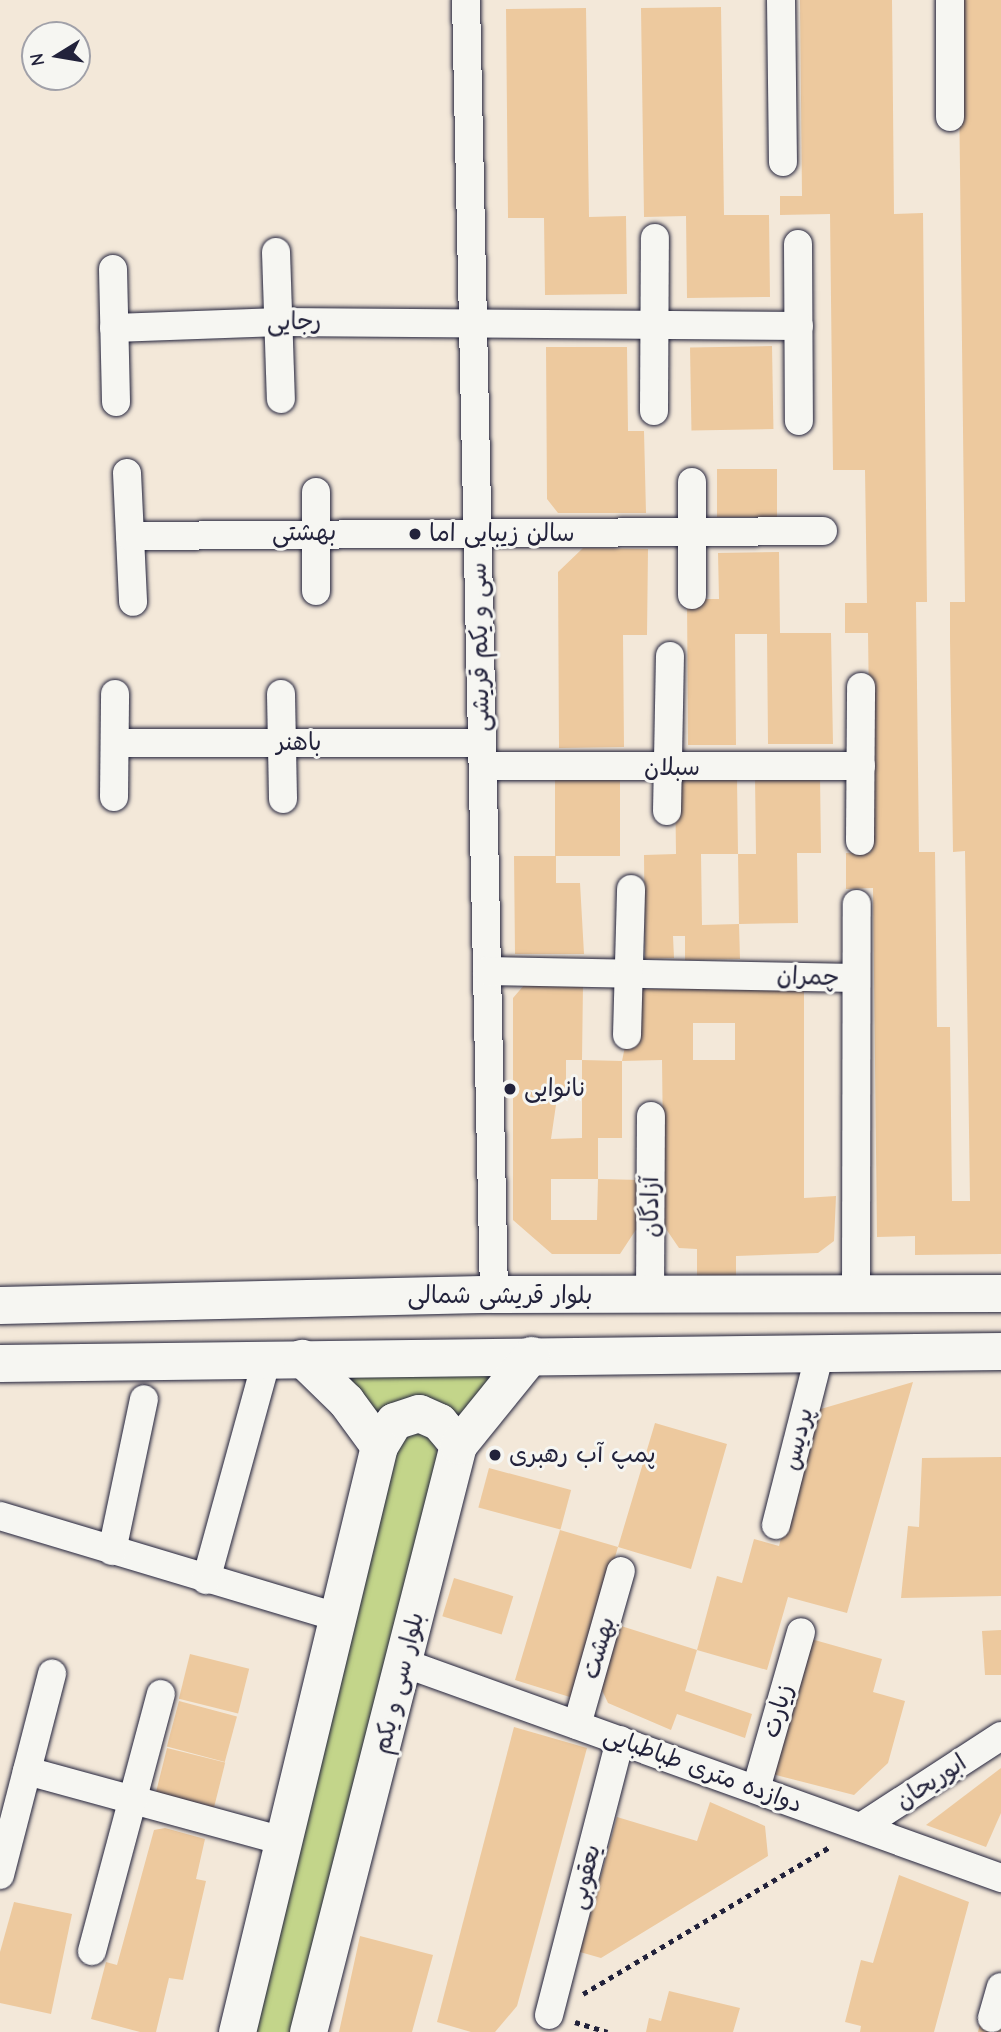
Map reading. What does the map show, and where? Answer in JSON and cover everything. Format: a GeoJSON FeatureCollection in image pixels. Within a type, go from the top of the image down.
{"type":"FeatureCollection","features":[{"type":"Feature","properties":{"kind":"main road","name":"بلوار قریشی شمالی"},"geometry":{"type":"LineString","coordinates":[[0,1305],[494,1294],[650,1298],[1001,1293]]}},
{"type":"Feature","properties":{"kind":"main road"},"geometry":{"type":"LineString","coordinates":[[0,1363],[1001,1351]]}},
{"type":"Feature","properties":{"kind":"main road","name":"بلوار سی و یکم"},"geometry":{"type":"LineString","coordinates":[[309,2032],[458,1445],[531,1355]]}},
{"type":"Feature","properties":{"kind":"main road"},"geometry":{"type":"LineString","coordinates":[[284,1359],[346,1401],[379,1446]]}},
{"type":"Feature","properties":{"kind":"main road"},"geometry":{"type":"LineString","coordinates":[[237,2032],[379,1446],[394,1421],[419,1413],[439,1422],[458,1445]]}},
{"type":"Feature","properties":{"kind":"street","name":"سی و یکم قریشی"},"geometry":{"type":"LineString","coordinates":[[466,0],[494,1294]]}},
{"type":"Feature","properties":{"kind":"street"},"geometry":{"type":"LineString","coordinates":[[781,0],[783,162]]}},
{"type":"Feature","properties":{"kind":"street"},"geometry":{"type":"LineString","coordinates":[[950,0],[950,117]]}},
{"type":"Feature","properties":{"kind":"street"},"geometry":{"type":"LineString","coordinates":[[654,411],[655,238]]}},
{"type":"Feature","properties":{"kind":"street"},"geometry":{"type":"LineString","coordinates":[[799,244],[799,421]]}},
{"type":"Feature","properties":{"kind":"street"},"geometry":{"type":"LineString","coordinates":[[276,252],[281,399]]}},
{"type":"Feature","properties":{"kind":"street"},"geometry":{"type":"LineString","coordinates":[[113,269],[116,402]]}},
{"type":"Feature","properties":{"kind":"street","name":"رجایی"},"geometry":{"type":"LineString","coordinates":[[114,328],[280,321],[799,326]]}},
{"type":"Feature","properties":{"kind":"street"},"geometry":{"type":"LineString","coordinates":[[127,472],[133,602]]}},
{"type":"Feature","properties":{"kind":"street"},"geometry":{"type":"LineString","coordinates":[[692,482],[692,595]]}},
{"type":"Feature","properties":{"kind":"street"},"geometry":{"type":"LineString","coordinates":[[316,492],[316,591]]}},
{"type":"Feature","properties":{"kind":"street","name":"بهشتی"},"geometry":{"type":"LineString","coordinates":[[130,536],[692,528],[823,531]]}},
{"type":"Feature","properties":{"kind":"street"},"geometry":{"type":"LineString","coordinates":[[667,811],[670,768],[670,656]]}},
{"type":"Feature","properties":{"kind":"street"},"geometry":{"type":"LineString","coordinates":[[860,842],[861,687]]}},
{"type":"Feature","properties":{"kind":"street"},"geometry":{"type":"LineString","coordinates":[[114,797],[117,743],[115,694]]}},
{"type":"Feature","properties":{"kind":"street"},"geometry":{"type":"LineString","coordinates":[[281,694],[283,799]]}},
{"type":"Feature","properties":{"kind":"street","name":"باهنر"},"geometry":{"type":"LineString","coordinates":[[117,743],[282,743],[482,755]]}},
{"type":"Feature","properties":{"kind":"street","name":"سبلان"},"geometry":{"type":"LineString","coordinates":[[482,755],[670,768],[861,766]]}},
{"type":"Feature","properties":{"kind":"street"},"geometry":{"type":"LineString","coordinates":[[627,1035],[631,890]]}},
{"type":"Feature","properties":{"kind":"street"},"geometry":{"type":"LineString","coordinates":[[856,978],[857,904]]}},
{"type":"Feature","properties":{"kind":"street","name":"چمران"},"geometry":{"type":"LineString","coordinates":[[487,971],[629,971],[856,978],[856,1293]]}},
{"type":"Feature","properties":{"kind":"street","name":"آزادگان"},"geometry":{"type":"LineString","coordinates":[[650,1298],[651,1116]]}},
{"type":"Feature","properties":{"kind":"street","name":"پردیس"},"geometry":{"type":"LineString","coordinates":[[776,1525],[820,1353]]}},
{"type":"Feature","properties":{"kind":"street"},"geometry":{"type":"LineString","coordinates":[[206,1580],[284,1359]]}},
{"type":"Feature","properties":{"kind":"street"},"geometry":{"type":"LineString","coordinates":[[112,1551],[144,1399]]}},
{"type":"Feature","properties":{"kind":"street"},"geometry":{"type":"LineString","coordinates":[[0,1516],[206,1580],[337,1617]]}},
{"type":"Feature","properties":{"kind":"street","name":"بهشت"},"geometry":{"type":"LineString","coordinates":[[577,1724],[621,1571]]}},
{"type":"Feature","properties":{"kind":"street","name":"زیارت"},"geometry":{"type":"LineString","coordinates":[[755,1789],[801,1632]]}},
{"type":"Feature","properties":{"kind":"street","name":"دوازده متری طباطبایی"},"geometry":{"type":"LineString","coordinates":[[404,1662],[1001,1878]]}},
{"type":"Feature","properties":{"kind":"street"},"geometry":{"type":"LineString","coordinates":[[0,1875],[52,1674]]}},
{"type":"Feature","properties":{"kind":"street"},"geometry":{"type":"LineString","coordinates":[[92,1951],[161,1694]]}},
{"type":"Feature","properties":{"kind":"street","name":"ابوریحان"},"geometry":{"type":"LineString","coordinates":[[862,1827],[1001,1736]]}},
{"type":"Feature","properties":{"kind":"street","name":"یعقوبی"},"geometry":{"type":"LineString","coordinates":[[549,2015],[620,1740]]}},
{"type":"Feature","properties":{"kind":"street"},"geometry":{"type":"LineString","coordinates":[[27,1771],[283,1841]]}},
{"type":"Feature","properties":{"kind":"street"},"geometry":{"type":"LineString","coordinates":[[992,2018],[1001,1987]]}},
{"type":"Feature","properties":{"kind":"path"},"geometry":{"type":"LineString","coordinates":[[549,2015],[862,1827]]}},
{"type":"Feature","properties":{"kind":"green space"},"geometry":{"type":"Polygon","coordinates":[[[510,1364],[458,1430],[379,1431],[323,1367],[510,1364]]]}},
{"type":"Feature","properties":{"kind":"green space"},"geometry":{"type":"Polygon","coordinates":[[[418,1431],[432,1438],[439,1456],[299,2032],[244,2032],[399,1436],[418,1431]]]}},
{"type":"Feature","properties":{"kind":"building"},"geometry":{"type":"Polygon","coordinates":[[[800,0],[892,0],[894,214],[923,213],[927,602],[916,602],[919,852],[935,852],[937,1027],[950,1027],[952,1201],[970,1201],[965,851],[953,852],[950,640],[950,602],[965,602],[958,0],[1001,0],[1001,1254],[915,1255],[915,1236],[877,1237],[873,888],[846,889],[846,853],[871,852],[868,633],[845,633],[845,603],[867,603],[865,470],[833,470],[830,214],[780,215],[780,196],[802,196],[800,0]]]}},
{"type":"Feature","properties":{"kind":"building"},"geometry":{"type":"Polygon","coordinates":[[[721,7],[724,215],[769,215],[770,297],[687,298],[686,216],[644,217],[641,8],[721,7]]]}},
{"type":"Feature","properties":{"kind":"building"},"geometry":{"type":"Polygon","coordinates":[[[586,8],[589,217],[626,216],[627,294],[545,295],[544,218],[508,218],[506,9],[586,8]]]}},
{"type":"Feature","properties":{"kind":"building"},"geometry":{"type":"Polygon","coordinates":[[[772,346],[773,429],[691,430],[690,347],[772,346]]]}},
{"type":"Feature","properties":{"kind":"building"},"geometry":{"type":"Polygon","coordinates":[[[546,347],[627,347],[628,431],[644,431],[646,513],[558,513],[547,499],[546,347]]]}},
{"type":"Feature","properties":{"kind":"building"},"geometry":{"type":"Polygon","coordinates":[[[717,469],[777,469],[777,517],[717,517],[717,469]]]}},
{"type":"Feature","properties":{"kind":"building"},"geometry":{"type":"Polygon","coordinates":[[[583,548],[648,549],[647,635],[623,635],[624,747],[559,748],[558,572],[583,548]]]}},
{"type":"Feature","properties":{"kind":"building"},"geometry":{"type":"Polygon","coordinates":[[[779,552],[780,633],[831,633],[833,744],[768,744],[767,634],[735,634],[736,745],[688,745],[687,599],[719,599],[718,553],[779,552]]]}},
{"type":"Feature","properties":{"kind":"building"},"geometry":{"type":"Polygon","coordinates":[[[820,776],[821,853],[797,853],[798,923],[739,924],[738,854],[756,854],[755,777],[820,776]]]}},
{"type":"Feature","properties":{"kind":"building"},"geometry":{"type":"Polygon","coordinates":[[[737,777],[738,854],[701,854],[702,925],[739,924],[740,959],[685,960],[685,936],[673,936],[674,958],[645,959],[644,855],[676,854],[675,778],[737,777]]]}},
{"type":"Feature","properties":{"kind":"building"},"geometry":{"type":"Polygon","coordinates":[[[555,778],[620,778],[620,856],[555,856],[555,778]]]}},
{"type":"Feature","properties":{"kind":"building"},"geometry":{"type":"Polygon","coordinates":[[[514,856],[556,856],[556,883],[580,883],[584,954],[515,954],[514,856]]]}},
{"type":"Feature","properties":{"kind":"building"},"geometry":{"type":"Polygon","coordinates":[[[525,984],[583,985],[582,1060],[622,1061],[622,1138],[598,1138],[598,1179],[641,1180],[639,1225],[620,1254],[552,1254],[513,1220],[513,998],[525,984]],[[566,1060],[566,1098],[557,1098],[551,1139],[582,1138],[582,1060],[566,1060]],[[551,1179],[551,1220],[597,1220],[598,1179],[551,1179]]]}},
{"type":"Feature","properties":{"kind":"building"},"geometry":{"type":"Polygon","coordinates":[[[637,989],[804,989],[804,1198],[836,1196],[834,1241],[818,1253],[736,1256],[736,1278],[697,1278],[697,1249],[679,1248],[664,1226],[662,1060],[622,1061],[637,989]],[[693,1023],[693,1060],[735,1060],[735,1023],[693,1023]]]}},
{"type":"Feature","properties":{"kind":"building"},"geometry":{"type":"Polygon","coordinates":[[[913,1382],[847,1613],[788,1597],[767,1670],[697,1650],[717,1576],[742,1583],[754,1539],[779,1546],[814,1411],[913,1382]]]}},
{"type":"Feature","properties":{"kind":"building"},"geometry":{"type":"Polygon","coordinates":[[[655,1423],[727,1444],[691,1569],[618,1547],[655,1423]]]}},
{"type":"Feature","properties":{"kind":"building"},"geometry":{"type":"Polygon","coordinates":[[[1001,1457],[1001,1596],[901,1598],[908,1526],[919,1527],[922,1458],[1001,1457]]]}},
{"type":"Feature","properties":{"kind":"building"},"geometry":{"type":"Polygon","coordinates":[[[489,1468],[571,1490],[560,1530],[478,1508],[489,1468]]]}},
{"type":"Feature","properties":{"kind":"building"},"geometry":{"type":"Polygon","coordinates":[[[560,1530],[618,1547],[573,1698],[515,1680],[560,1530]]]}},
{"type":"Feature","properties":{"kind":"building"},"geometry":{"type":"Polygon","coordinates":[[[454,1578],[513,1596],[502,1634],[442,1616],[454,1578]]]}},
{"type":"Feature","properties":{"kind":"building"},"geometry":{"type":"Polygon","coordinates":[[[618,1625],[697,1650],[685,1691],[752,1714],[745,1738],[677,1714],[671,1730],[608,1703],[600,1686],[618,1625]]]}},
{"type":"Feature","properties":{"kind":"building"},"geometry":{"type":"Polygon","coordinates":[[[1001,1630],[1001,1675],[985,1675],[982,1631],[1001,1630]]]}},
{"type":"Feature","properties":{"kind":"building"},"geometry":{"type":"Polygon","coordinates":[[[811,1639],[882,1659],[873,1692],[905,1701],[888,1763],[854,1795],[772,1774],[811,1639]]]}},
{"type":"Feature","properties":{"kind":"building"},"geometry":{"type":"Polygon","coordinates":[[[190,1654],[249,1669],[238,1713],[179,1699],[190,1654]]]}},
{"type":"Feature","properties":{"kind":"building"},"geometry":{"type":"Polygon","coordinates":[[[179,1701],[237,1717],[225,1762],[167,1746],[179,1701]]]}},
{"type":"Feature","properties":{"kind":"building"},"geometry":{"type":"Polygon","coordinates":[[[514,1727],[587,1748],[517,2006],[495,2032],[471,2032],[437,2022],[514,1727]]]}},
{"type":"Feature","properties":{"kind":"building"},"geometry":{"type":"Polygon","coordinates":[[[167,1748],[225,1763],[214,1807],[156,1793],[167,1748]]]}},
{"type":"Feature","properties":{"kind":"building"},"geometry":{"type":"Polygon","coordinates":[[[1001,1768],[1001,1813],[986,1847],[926,1825],[1001,1768]]]}},
{"type":"Feature","properties":{"kind":"building"},"geometry":{"type":"Polygon","coordinates":[[[710,1802],[765,1826],[768,1856],[601,1958],[580,1952],[617,1817],[697,1841],[710,1802]]]}},
{"type":"Feature","properties":{"kind":"building"},"geometry":{"type":"Polygon","coordinates":[[[165,1828],[205,1839],[196,1879],[206,1881],[183,1980],[169,1978],[156,2032],[140,2032],[91,2019],[106,1962],[117,1965],[154,1830],[165,1828]]]}},
{"type":"Feature","properties":{"kind":"building"},"geometry":{"type":"Polygon","coordinates":[[[899,1875],[969,1902],[934,2032],[860,2032],[861,2026],[845,2022],[861,1960],[873,1963],[899,1875]]]}},
{"type":"Feature","properties":{"kind":"building"},"geometry":{"type":"Polygon","coordinates":[[[14,1902],[72,1914],[51,2014],[0,2003],[0,1952],[14,1902]]]}},
{"type":"Feature","properties":{"kind":"building"},"geometry":{"type":"Polygon","coordinates":[[[360,1936],[433,1955],[412,2032],[339,2032],[360,1936]]]}},
{"type":"Feature","properties":{"kind":"building"},"geometry":{"type":"Polygon","coordinates":[[[669,1991],[740,2008],[733,2032],[646,2032],[649,2018],[661,2021],[669,1991]]]}},
{"type":"Feature","properties":{"kind":"building"},"geometry":{"type":"Polygon","coordinates":[[[1001,2012],[1001,2032],[978,2032],[981,2019],[1001,2012]]]}},
{"type":"Feature","properties":{"kind":"place","name":"سالن زیبایی اما"},"geometry":{"type":"Point","coordinates":[415,534]}},
{"type":"Feature","properties":{"kind":"place","name":"نانوایی"},"geometry":{"type":"Point","coordinates":[510,1089]}},
{"type":"Feature","properties":{"kind":"place","name":"پمپ آب رهبری"},"geometry":{"type":"Point","coordinates":[495,1455]}}]}
